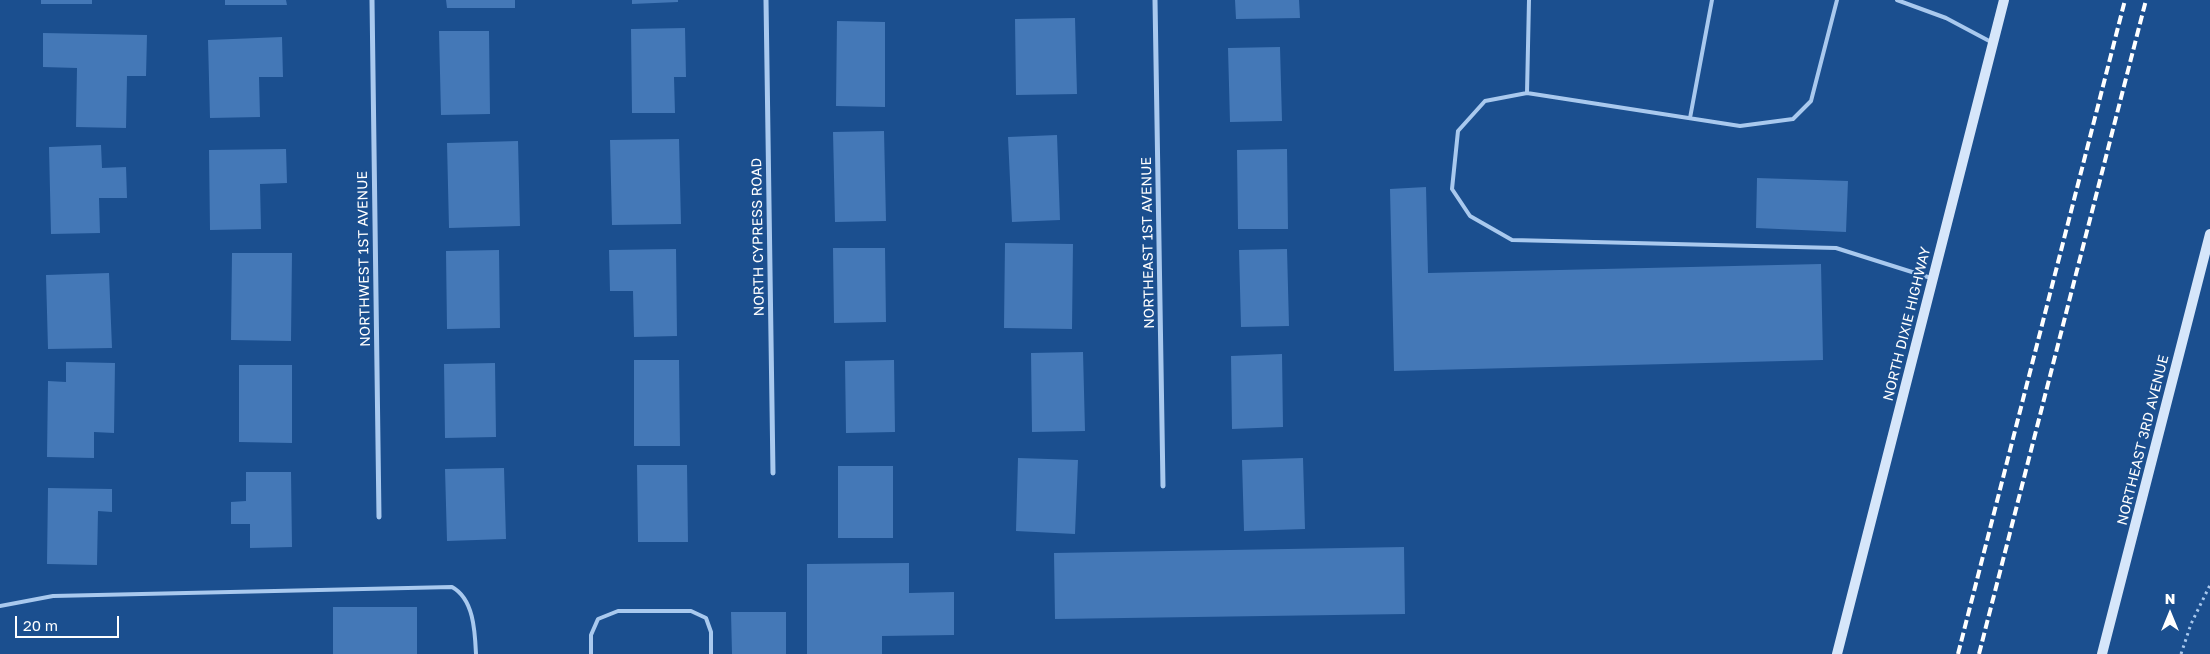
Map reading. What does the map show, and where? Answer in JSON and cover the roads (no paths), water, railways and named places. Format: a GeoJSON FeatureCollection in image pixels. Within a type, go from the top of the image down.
{"type":"FeatureCollection","features":[{"type":"Feature","properties":{"kind":"main road","name":"NORTH DIXIE HIGHWAY"},"geometry":{"type":"LineString","coordinates":[[1836,654],[2004,0]]}},
{"type":"Feature","properties":{"kind":"main road","name":"NORTHEAST 3RD AVENUE"},"geometry":{"type":"LineString","coordinates":[[2102,654],[2210,234]]}},
{"type":"Feature","properties":{"kind":"street","name":"NORTHWEST 1ST AVENUE"},"geometry":{"type":"LineString","coordinates":[[372,0],[379,517]]}},
{"type":"Feature","properties":{"kind":"street","name":"NORTH CYPRESS ROAD"},"geometry":{"type":"LineString","coordinates":[[766,0],[773,473]]}},
{"type":"Feature","properties":{"kind":"street","name":"NORTHEAST 1ST AVENUE"},"geometry":{"type":"LineString","coordinates":[[1155,0],[1163,486]]}},
{"type":"Feature","properties":{"kind":"lane"},"geometry":{"type":"LineString","coordinates":[[1527,93],[1529,0]]}},
{"type":"Feature","properties":{"kind":"lane"},"geometry":{"type":"LineString","coordinates":[[1690,118],[1712,0]]}},
{"type":"Feature","properties":{"kind":"lane"},"geometry":{"type":"LineString","coordinates":[[1837,0],[1811,101],[1793,119],[1740,126],[1527,93],[1486,101],[1458,131],[1452,189],[1470,216],[1512,240],[1836,248],[1933,279]]}},
{"type":"Feature","properties":{"kind":"lane"},"geometry":{"type":"LineString","coordinates":[[1897,0],[1946,18],[1993,43]]}},
{"type":"Feature","properties":{"kind":"lane"},"geometry":{"type":"LineString","coordinates":[[0,606],[53,596],[452,587],[461,592],[474,623],[476,654]]}},
{"type":"Feature","properties":{"kind":"lane"},"geometry":{"type":"LineString","coordinates":[[591,654],[591,635],[598,619],[618,611],[691,611],[706,618],[711,632],[711,654]]}},
{"type":"Feature","properties":{"kind":"railway"},"geometry":{"type":"LineString","coordinates":[[1958,654],[2125,0]]}},
{"type":"Feature","properties":{"kind":"railway"},"geometry":{"type":"LineString","coordinates":[[1979,654],[2146,0]]}}]}
